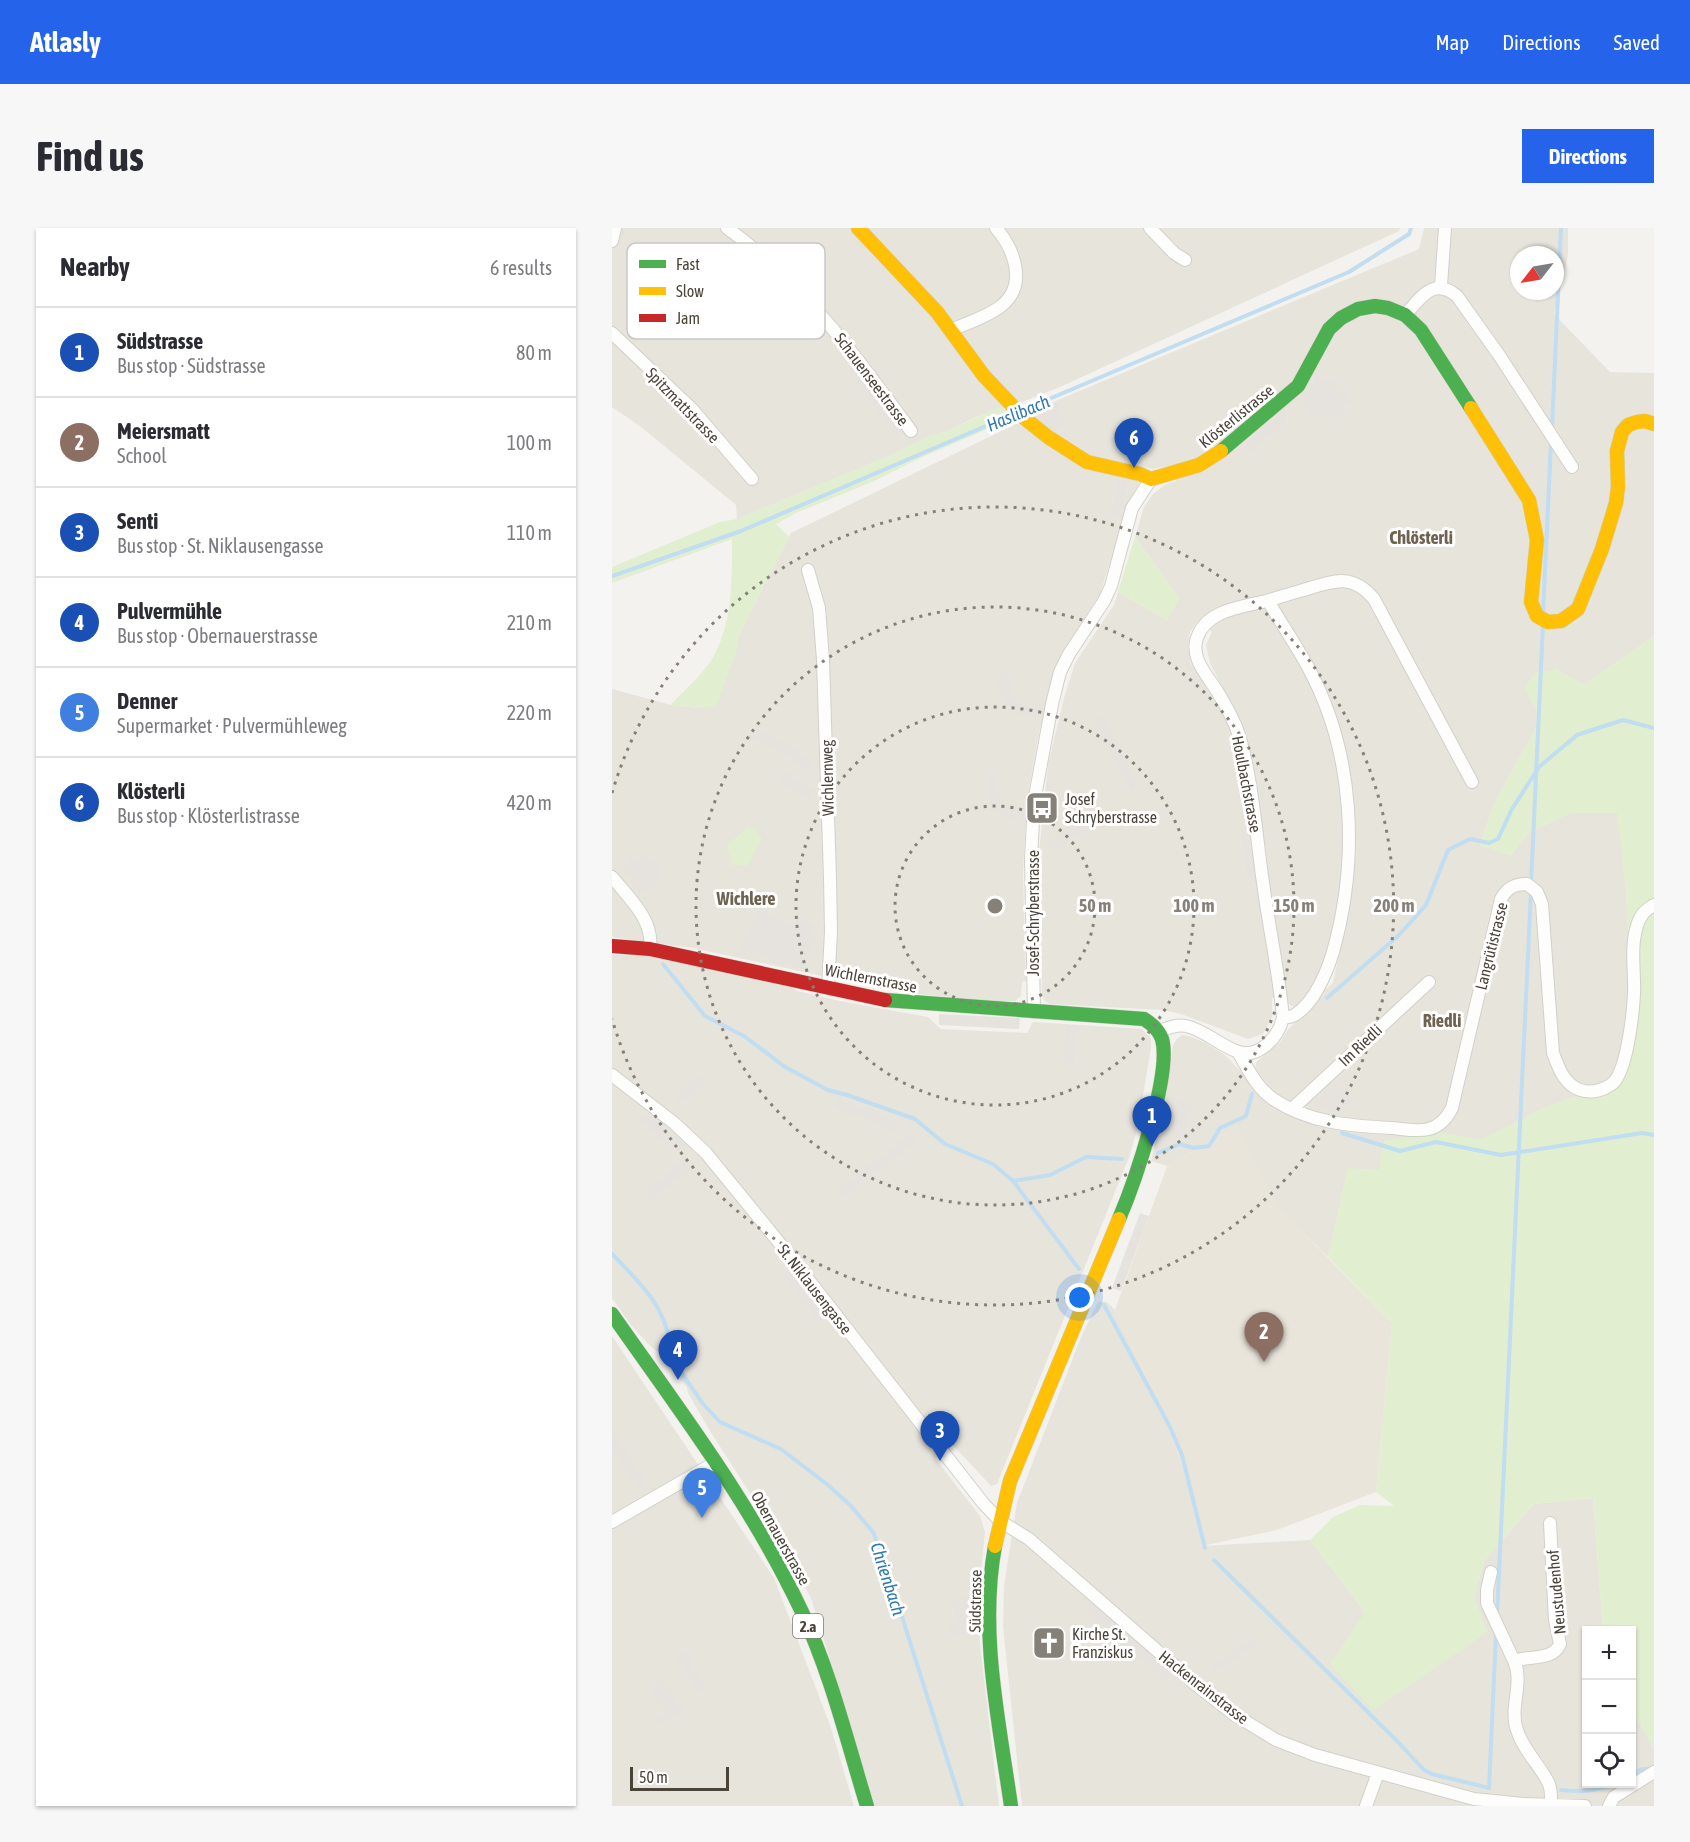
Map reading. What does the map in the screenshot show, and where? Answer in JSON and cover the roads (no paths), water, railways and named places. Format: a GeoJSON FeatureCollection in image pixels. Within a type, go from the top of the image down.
{"type":"FeatureCollection","features":[{"type":"Feature","properties":{"kind":"street"},"geometry":{"type":"LineString","coordinates":[[612,241],[615,228]]}},
{"type":"Feature","properties":{"kind":"street","name":"Schauenseestrasse"},"geometry":{"type":"LineString","coordinates":[[727,228],[748,243]]}},
{"type":"Feature","properties":{"kind":"street"},"geometry":{"type":"LineString","coordinates":[[858,228],[899,269],[951,330],[984,376],[1016,410],[1047,437],[1087,462],[1140,474],[1150,479]]}},
{"type":"Feature","properties":{"kind":"street"},"geometry":{"type":"LineString","coordinates":[[951,330],[993,312],[1010,298],[1016,270],[1013,254],[996,228]]}},
{"type":"Feature","properties":{"kind":"street"},"geometry":{"type":"LineString","coordinates":[[1150,228],[1174,253],[1185,260]]}},
{"type":"Feature","properties":{"kind":"street"},"geometry":{"type":"LineString","coordinates":[[1441,286],[1445,228]]}},
{"type":"Feature","properties":{"kind":"street"},"geometry":{"type":"LineString","coordinates":[[1405,315],[1433,288],[1441,286],[1457,296],[1572,467]]}},
{"type":"Feature","properties":{"kind":"street","name":"Klösterlistrasse"},"geometry":{"type":"LineString","coordinates":[[1150,479],[1199,465],[1228,447],[1298,386],[1324,336],[1341,318],[1358,309],[1375,306],[1388,308],[1405,315],[1421,330],[1529,500],[1535,520],[1538,545],[1532,606],[1537,615],[1548,623],[1562,621],[1574,615],[1578,609],[1616,504],[1620,436],[1633,422],[1643,420],[1654,424]]}},
{"type":"Feature","properties":{"kind":"street","name":"Schauenseestrasse"},"geometry":{"type":"LineString","coordinates":[[825,319],[860,360],[911,431]]}},
{"type":"Feature","properties":{"kind":"street","name":"Spitzmattstrasse"},"geometry":{"type":"LineString","coordinates":[[612,333],[691,408],[752,479]]}},
{"type":"Feature","properties":{"kind":"street","name":"Josef-Schryberstrasse"},"geometry":{"type":"LineString","coordinates":[[1034,1012],[1031,858],[1034,802],[1052,704],[1060,672],[1111,586],[1132,508],[1150,479]]}},
{"type":"Feature","properties":{"kind":"street","name":"Wichlernweg"},"geometry":{"type":"LineString","coordinates":[[808,570],[819,608],[824,660],[831,878],[828,987]]}},
{"type":"Feature","properties":{"kind":"street","name":"Houlbachstrasse"},"geometry":{"type":"LineString","coordinates":[[1283,1018],[1251,791],[1239,735],[1216,690],[1202,669],[1196,652],[1196,640],[1200,630],[1209,620],[1226,611],[1268,601],[1332,581],[1346,580],[1357,583],[1374,599],[1472,782]]}},
{"type":"Feature","properties":{"kind":"street"},"geometry":{"type":"LineString","coordinates":[[1159,1031],[1184,1025],[1238,1052],[1266,1046],[1280,1030],[1283,1018],[1296,1014],[1315,992],[1328,969],[1341,918],[1348,879],[1349,818],[1340,756],[1326,708],[1309,668],[1268,601]]}},
{"type":"Feature","properties":{"kind":"street"},"geometry":{"type":"LineString","coordinates":[[612,877],[644,918],[651,940],[650,950]]}},
{"type":"Feature","properties":{"kind":"street","name":"Langrütistrasse"},"geometry":{"type":"LineString","coordinates":[[1238,1052],[1257,1085],[1273,1099],[1313,1118],[1340,1125],[1430,1129],[1442,1122],[1452,1108],[1501,899],[1506,891],[1517,884],[1527,884],[1537,892],[1542,904],[1553,1053],[1560,1072],[1576,1089],[1590,1092],[1600,1090],[1614,1082],[1620,1070],[1627,1044],[1634,996],[1633,953],[1636,928],[1643,912],[1654,905]]}},
{"type":"Feature","properties":{"kind":"street","name":"Wichlernstrasse"},"geometry":{"type":"LineString","coordinates":[[612,946],[650,950],[894,1002],[1144,1019],[1152,1023],[1159,1031]]}},
{"type":"Feature","properties":{"kind":"street","name":"Im Riedli"},"geometry":{"type":"LineString","coordinates":[[1292,1108],[1429,982]]}},
{"type":"Feature","properties":{"kind":"street","name":"Südstrasse"},"geometry":{"type":"LineString","coordinates":[[1011,1806],[992,1654],[989,1611],[992,1567],[1000,1521],[1010,1481],[1132,1188],[1147,1139],[1160,1082],[1164,1045],[1159,1031]]}},
{"type":"Feature","properties":{"kind":"street","name":"St. Niklausengasse"},"geometry":{"type":"LineString","coordinates":[[612,1075],[674,1123],[706,1153],[786,1251],[945,1457],[1000,1521]]}},
{"type":"Feature","properties":{"kind":"street","name":"Obernauerstrasse"},"geometry":{"type":"LineString","coordinates":[[612,1314],[716,1462],[768,1543],[804,1614],[828,1678],[867,1806]]}},
{"type":"Feature","properties":{"kind":"street"},"geometry":{"type":"LineString","coordinates":[[612,1522],[716,1462]]}},
{"type":"Feature","properties":{"kind":"street","name":"Hackenrainstrasse"},"geometry":{"type":"LineString","coordinates":[[1000,1521],[1029,1539],[1234,1715],[1276,1740],[1315,1755],[1474,1798],[1585,1806]]}},
{"type":"Feature","properties":{"kind":"street","name":"Neustudenhof"},"geometry":{"type":"LineString","coordinates":[[1514,1661],[1524,1657],[1548,1655],[1560,1644],[1555,1620],[1550,1523]]}},
{"type":"Feature","properties":{"kind":"street"},"geometry":{"type":"LineString","coordinates":[[1491,1572],[1487,1603],[1514,1661],[1518,1675],[1516,1730],[1524,1746],[1549,1782],[1551,1805]]}},
{"type":"Feature","properties":{"kind":"street"},"geometry":{"type":"LineString","coordinates":[[1609,1806],[1614,1797],[1654,1772]]}},
{"type":"Feature","properties":{"kind":"street"},"geometry":{"type":"LineString","coordinates":[[1366,1806],[1377,1773]]}},
{"type":"Feature","properties":{"kind":"waterway","name":"Haslibach"},"geometry":{"type":"LineString","coordinates":[[1023,410],[1349,272],[1409,234],[1411,228]]}},
{"type":"Feature","properties":{"kind":"waterway"},"geometry":{"type":"LineString","coordinates":[[1552,428],[1561,228]]}},
{"type":"Feature","properties":{"kind":"waterway","name":"Haslibach"},"geometry":{"type":"LineString","coordinates":[[612,576],[741,531],[1014,414]]}},
{"type":"Feature","properties":{"kind":"waterway"},"geometry":{"type":"LineString","coordinates":[[1543,614],[1551,442]]}},
{"type":"Feature","properties":{"kind":"waterway"},"geometry":{"type":"LineString","coordinates":[[1531,884],[1543,624]]}},
{"type":"Feature","properties":{"kind":"waterway"},"geometry":{"type":"LineString","coordinates":[[1327,998],[1399,935],[1426,905],[1448,850],[1470,839],[1489,843],[1498,839],[1512,809],[1539,767],[1577,735],[1623,720],[1654,728]]}},
{"type":"Feature","properties":{"kind":"waterway"},"geometry":{"type":"LineString","coordinates":[[1497,1615],[1531,891]]}},
{"type":"Feature","properties":{"kind":"waterway"},"geometry":{"type":"LineString","coordinates":[[663,964],[705,1016],[744,1036],[785,1067],[828,1090],[915,1119],[945,1144],[993,1164],[1013,1181],[1079,1269]]}},
{"type":"Feature","properties":{"kind":"waterway"},"geometry":{"type":"LineString","coordinates":[[1158,1153],[1180,1144],[1193,1148],[1209,1146],[1220,1128],[1246,1116],[1252,1094]]}},
{"type":"Feature","properties":{"kind":"waterway"},"geometry":{"type":"LineString","coordinates":[[1342,1133],[1400,1151],[1436,1142],[1501,1155],[1642,1133],[1654,1135]]}},
{"type":"Feature","properties":{"kind":"waterway"},"geometry":{"type":"LineString","coordinates":[[1013,1181],[1050,1175],[1086,1157],[1122,1159]]}},
{"type":"Feature","properties":{"kind":"waterway","name":"Chrienbach"},"geometry":{"type":"LineString","coordinates":[[612,1254],[642,1286],[657,1307],[668,1333],[671,1348]]}},
{"type":"Feature","properties":{"kind":"waterway"},"geometry":{"type":"LineString","coordinates":[[1104,1305],[1169,1425],[1182,1455],[1205,1548]]}},
{"type":"Feature","properties":{"kind":"waterway","name":"Chrienbach"},"geometry":{"type":"LineString","coordinates":[[677,1366],[703,1404],[720,1422],[781,1449],[828,1485],[850,1505],[873,1532],[884,1560],[962,1806]]}},
{"type":"Feature","properties":{"kind":"waterway"},"geometry":{"type":"LineString","coordinates":[[1214,1560],[1424,1770],[1489,1788],[1496,1634]]}},
{"type":"Feature","properties":{"kind":"waterway"},"geometry":{"type":"LineString","coordinates":[[1636,1772],[1651,1769]]}},
{"type":"Feature","properties":{"kind":"waterway"},"geometry":{"type":"LineString","coordinates":[[1561,1790],[1587,1791],[1602,1788]]}},
{"type":"Feature","properties":{"kind":"place","name":"Klösterli"},"geometry":{"type":"Point","coordinates":[1134,468]}},
{"type":"Feature","properties":{"kind":"place","name":"Josef Schryberstrasse"},"geometry":{"type":"Point","coordinates":[1042,808]}},
{"type":"Feature","properties":{"kind":"place","name":"Südstrasse"},"geometry":{"type":"Point","coordinates":[1152,1146]}},
{"type":"Feature","properties":{"kind":"place","name":"Meiersmatt"},"geometry":{"type":"Point","coordinates":[1264,1362]}},
{"type":"Feature","properties":{"kind":"place","name":"Pulvermühle"},"geometry":{"type":"Point","coordinates":[678,1380]}},
{"type":"Feature","properties":{"kind":"place","name":"Senti"},"geometry":{"type":"Point","coordinates":[940,1461]}},
{"type":"Feature","properties":{"kind":"place","name":"Denner"},"geometry":{"type":"Point","coordinates":[702,1518]}},
{"type":"Feature","properties":{"kind":"place","name":"Kirche St. Franziskus"},"geometry":{"type":"Point","coordinates":[1049,1643]}},
{"type":"Feature","properties":{"kind":"district","name":"Chlösterli"},"geometry":{"type":"Point","coordinates":[1421,537]}},
{"type":"Feature","properties":{"kind":"district","name":"Wichlere"},"geometry":{"type":"Point","coordinates":[746,898]}},
{"type":"Feature","properties":{"kind":"district","name":"Riedli"},"geometry":{"type":"Point","coordinates":[1442,1020]}}]}
